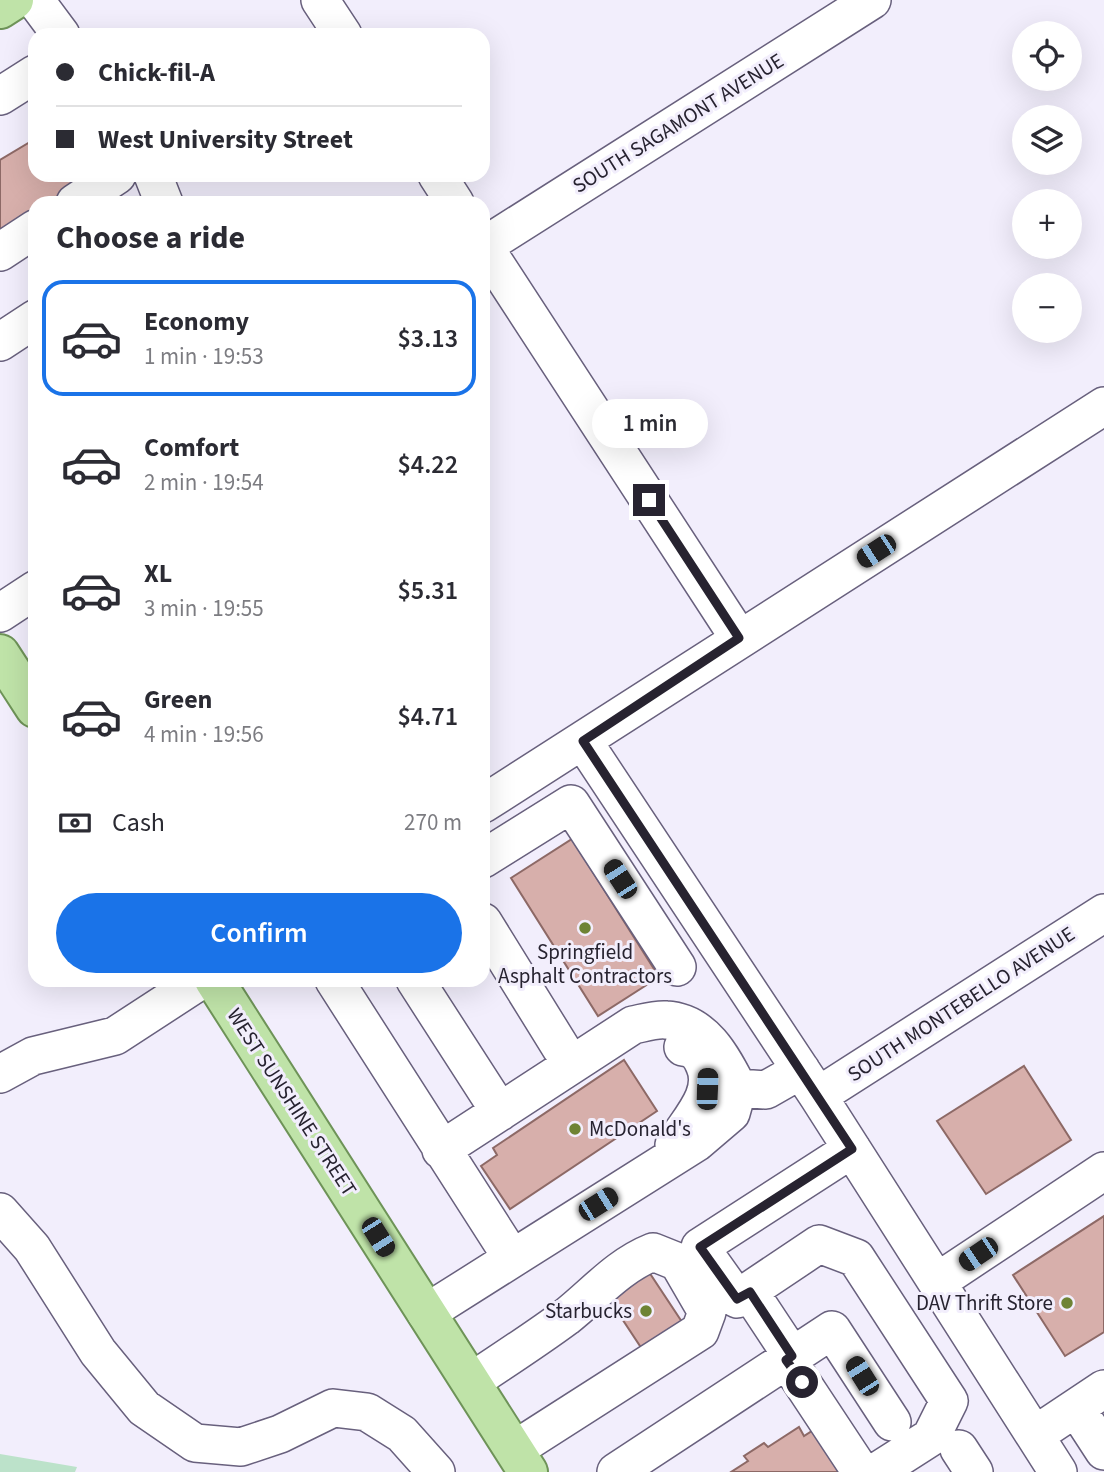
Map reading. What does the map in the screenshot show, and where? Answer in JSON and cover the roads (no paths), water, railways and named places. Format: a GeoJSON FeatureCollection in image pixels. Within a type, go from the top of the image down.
{"type":"FeatureCollection","features":[{"type":"Feature","properties":{"kind":"main road"},"geometry":{"type":"LineString","coordinates":[[0,9],[14,0]]}},
{"type":"Feature","properties":{"kind":"main road"},"geometry":{"type":"LineString","coordinates":[[0,654],[28,697]]}},
{"type":"Feature","properties":{"kind":"main road","name":"WEST SUNSHINE STREET"},"geometry":{"type":"LineString","coordinates":[[218,987],[521,1461]]}},
{"type":"Feature","properties":{"kind":"street"},"geometry":{"type":"LineString","coordinates":[[35,0],[56,28]]}},
{"type":"Feature","properties":{"kind":"street"},"geometry":{"type":"LineString","coordinates":[[320,0],[338,28]]}},
{"type":"Feature","properties":{"kind":"street","name":"SOUTH SAGAMONT AVENUE"},"geometry":{"type":"LineString","coordinates":[[490,241],[872,0]]}},
{"type":"Feature","properties":{"kind":"street"},"geometry":{"type":"LineString","coordinates":[[0,96],[28,78]]}},
{"type":"Feature","properties":{"kind":"street"},"geometry":{"type":"LineString","coordinates":[[86,196],[106,182]]}},
{"type":"Feature","properties":{"kind":"street"},"geometry":{"type":"LineString","coordinates":[[0,252],[28,234]]}},
{"type":"Feature","properties":{"kind":"street"},"geometry":{"type":"LineString","coordinates":[[490,256],[739,638]]}},
{"type":"Feature","properties":{"kind":"street"},"geometry":{"type":"LineString","coordinates":[[0,342],[28,324]]}},
{"type":"Feature","properties":{"kind":"street"},"geometry":{"type":"LineString","coordinates":[[490,793],[583,741],[739,638],[1104,406]]}},
{"type":"Feature","properties":{"kind":"street"},"geometry":{"type":"LineString","coordinates":[[0,613],[28,595]]}},
{"type":"Feature","properties":{"kind":"street"},"geometry":{"type":"LineString","coordinates":[[583,741],[852,1149],[937,1282],[1044,1460],[1090,1399]]}},
{"type":"Feature","properties":{"kind":"street"},"geometry":{"type":"LineString","coordinates":[[490,855],[571,804],[677,967]]}},
{"type":"Feature","properties":{"kind":"street"},"geometry":{"type":"LineString","coordinates":[[620,879],[658,854]]}},
{"type":"Feature","properties":{"kind":"street","name":"SOUTH MONTEBELLO AVENUE"},"geometry":{"type":"LineString","coordinates":[[738,1088],[765,1090],[809,1083],[1104,913]]}},
{"type":"Feature","properties":{"kind":"street"},"geometry":{"type":"LineString","coordinates":[[490,933],[561,1048]]}},
{"type":"Feature","properties":{"kind":"street"},"geometry":{"type":"LineString","coordinates":[[0,1074],[33,1056],[115,1036],[190,987]]}},
{"type":"Feature","properties":{"kind":"street"},"geometry":{"type":"LineString","coordinates":[[338,987],[512,1258]]}},
{"type":"Feature","properties":{"kind":"street"},"geometry":{"type":"LineString","coordinates":[[420,987],[500,1112]]}},
{"type":"Feature","properties":{"kind":"street"},"geometry":{"type":"LineString","coordinates":[[426,1313],[697,1142],[731,1113],[738,1088],[713,1043],[692,1029],[666,1020],[633,1025],[500,1112],[447,1158]]}},
{"type":"Feature","properties":{"kind":"street"},"geometry":{"type":"LineString","coordinates":[[447,1158],[635,1049],[650,1046],[691,1048],[701,1056],[708,1071],[707,1089],[702,1104],[662,1164]]}},
{"type":"Feature","properties":{"kind":"street"},"geometry":{"type":"LineString","coordinates":[[521,1461],[700,1331],[707,1312],[700,1247],[852,1149]]}},
{"type":"Feature","properties":{"kind":"street"},"geometry":{"type":"LineString","coordinates":[[937,1282],[1104,1171]]}},
{"type":"Feature","properties":{"kind":"street"},"geometry":{"type":"LineString","coordinates":[[0,1212],[32,1248],[98,1352],[144,1408],[195,1443],[242,1447],[280,1434],[333,1408],[367,1412],[402,1434],[436,1472]]}},
{"type":"Feature","properties":{"kind":"street"},"geometry":{"type":"LineString","coordinates":[[471,1382],[568,1315],[597,1287],[639,1258],[653,1252],[668,1256],[704,1276],[737,1299],[819,1244],[856,1258],[950,1401],[931,1437],[876,1472]]}},
{"type":"Feature","properties":{"kind":"street"},"geometry":{"type":"LineString","coordinates":[[750,1292],[862,1472]]}},
{"type":"Feature","properties":{"kind":"street"},"geometry":{"type":"LineString","coordinates":[[616,1472],[655,1461],[789,1358],[832,1330],[892,1422]]}},
{"type":"Feature","properties":{"kind":"street"},"geometry":{"type":"LineString","coordinates":[[1090,1399],[1104,1451]]}},
{"type":"Feature","properties":{"kind":"place","name":"Springfield Asphalt Contractors"},"geometry":{"type":"Point","coordinates":[585,928]}},
{"type":"Feature","properties":{"kind":"place","name":"McDonald's"},"geometry":{"type":"Point","coordinates":[575,1129]}},
{"type":"Feature","properties":{"kind":"place","name":"DAV Thrift Store"},"geometry":{"type":"Point","coordinates":[1067,1303]}},
{"type":"Feature","properties":{"kind":"place","name":"Starbucks"},"geometry":{"type":"Point","coordinates":[646,1311]}}]}
